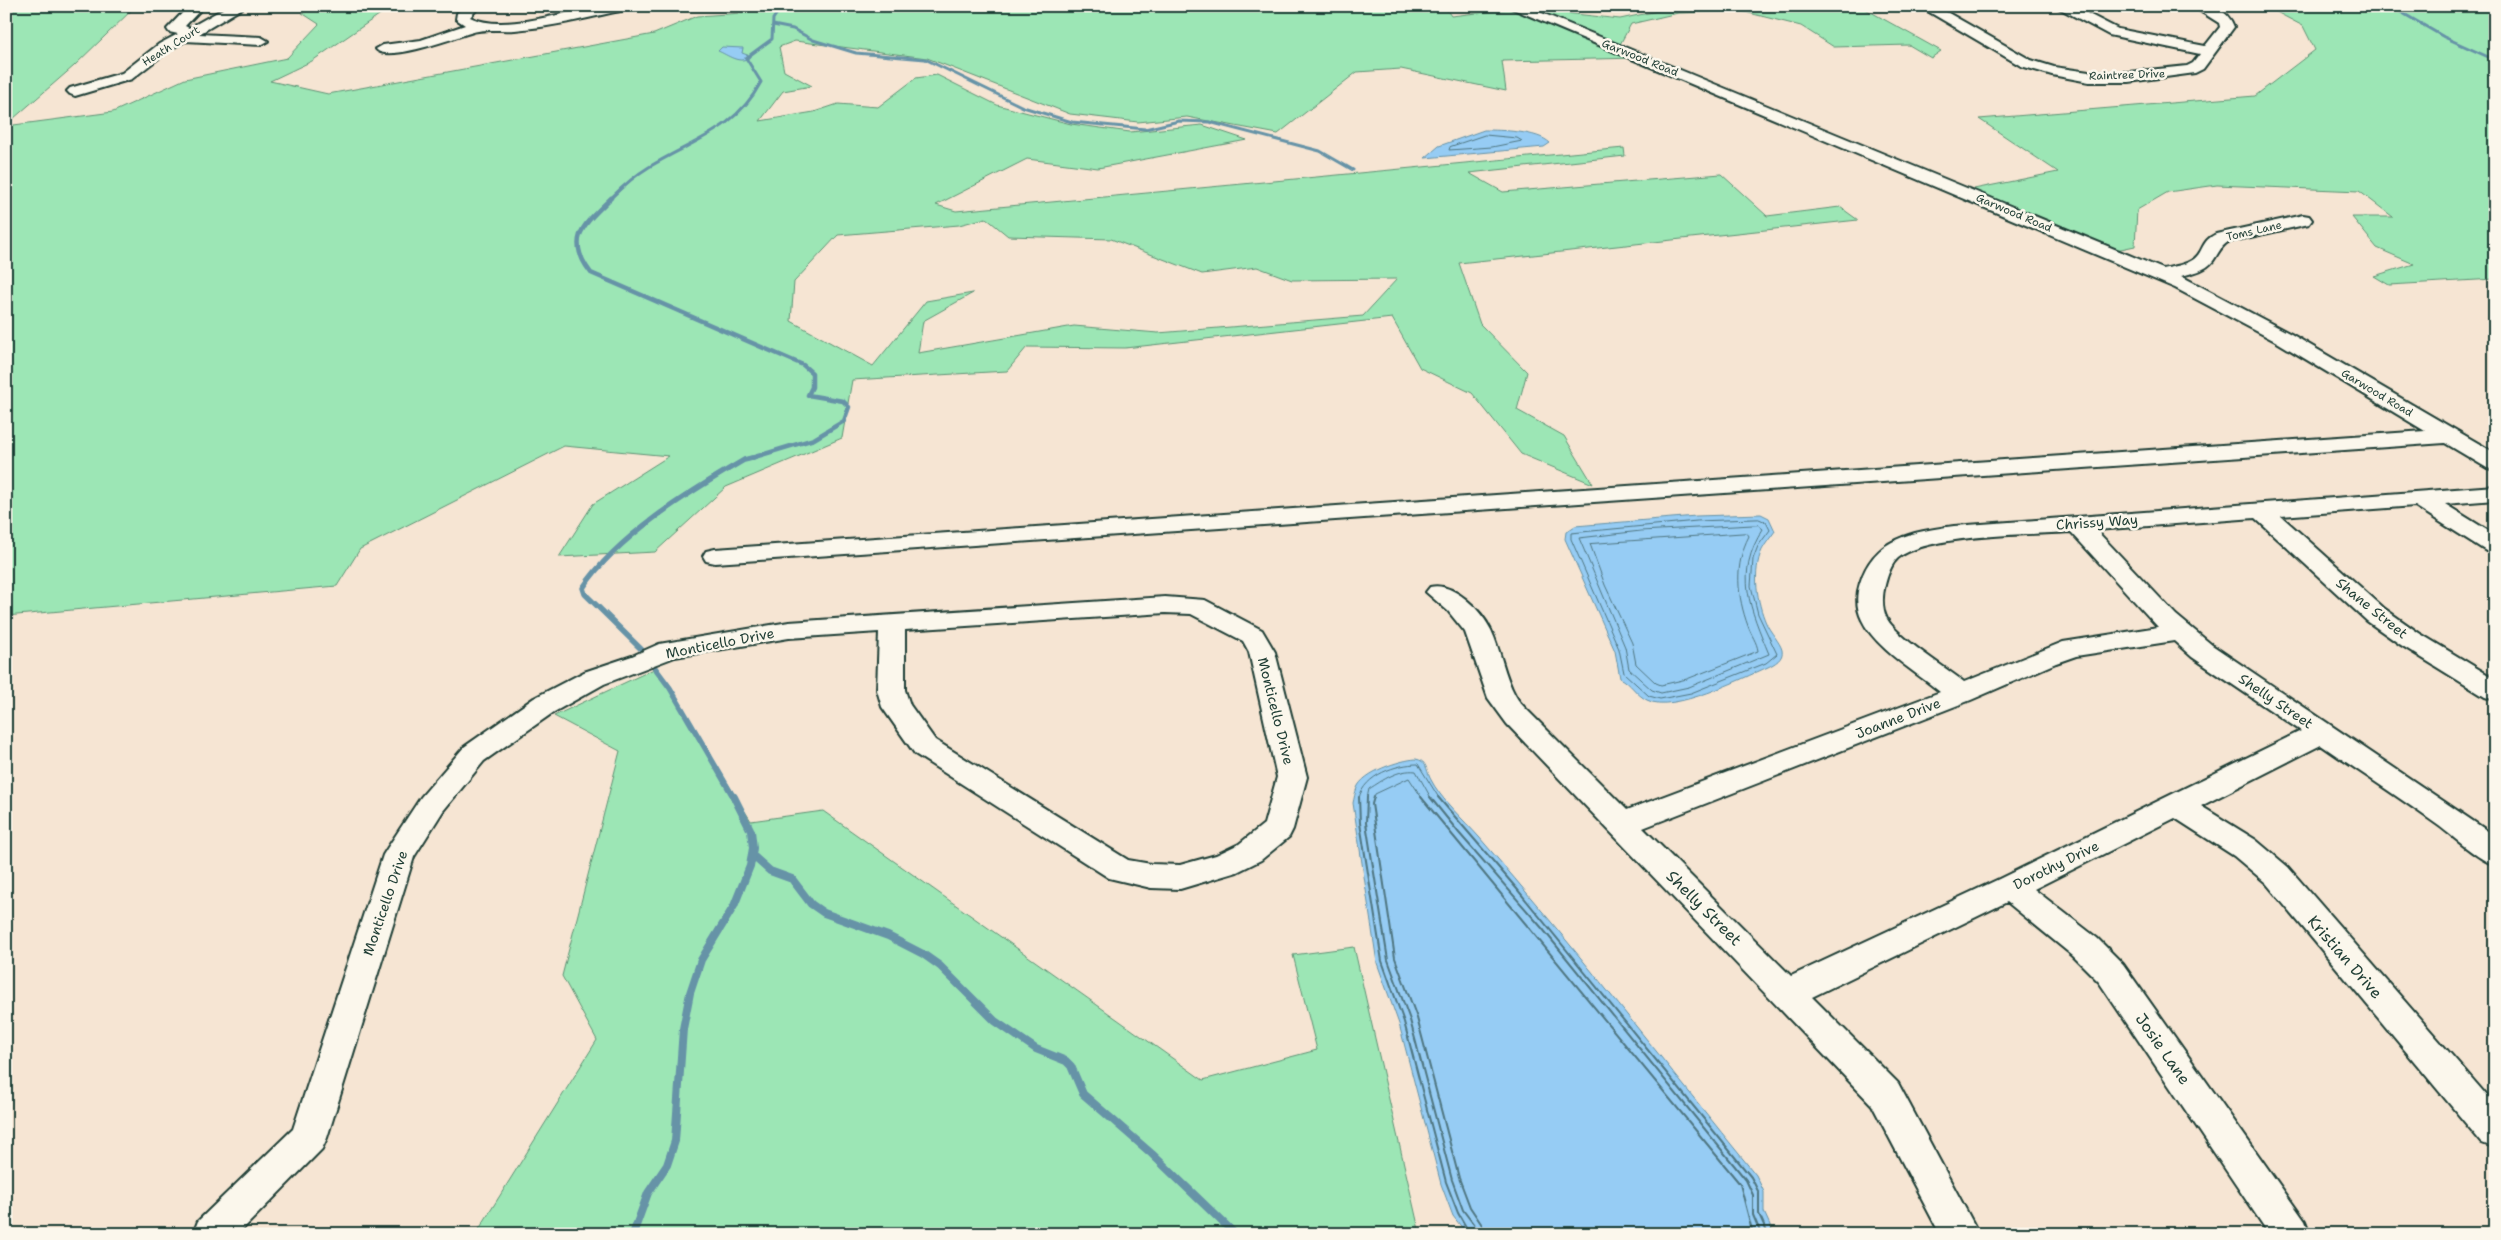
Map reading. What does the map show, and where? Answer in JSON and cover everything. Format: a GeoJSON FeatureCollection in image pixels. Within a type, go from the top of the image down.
{"type":"FeatureCollection","features":[{"type":"Feature","properties":{"kind":"street"},"geometry":{"type":"LineString","coordinates":[[197,6],[174,29],[189,34],[261,41]]}},
{"type":"Feature","properties":{"kind":"street","name":"Heath Court"},"geometry":{"type":"LineString","coordinates":[[75,91],[127,76],[153,54],[239,6]]}},
{"type":"Feature","properties":{"kind":"street"},"geometry":{"type":"LineString","coordinates":[[473,6],[462,18],[467,23],[476,26],[517,26],[624,6]]}},
{"type":"Feature","properties":{"kind":"street","name":"Garwood Road"},"geometry":{"type":"LineString","coordinates":[[1513,6],[2161,275],[2216,301],[2284,338],[2495,463]]}},
{"type":"Feature","properties":{"kind":"street","name":"Raintree Drive"},"geometry":{"type":"LineString","coordinates":[[1926,6],[2055,78],[2110,78],[2178,72],[2198,66],[2207,51],[2226,31],[2227,24],[2218,15],[2198,6]]}},
{"type":"Feature","properties":{"kind":"street"},"geometry":{"type":"LineString","coordinates":[[2062,6],[2121,34],[2207,51]]}},
{"type":"Feature","properties":{"kind":"street"},"geometry":{"type":"LineString","coordinates":[[383,49],[423,44],[476,26]]}},
{"type":"Feature","properties":{"kind":"street","name":"Toms Lane"},"geometry":{"type":"LineString","coordinates":[[2161,275],[2200,265],[2209,256],[2213,243],[2222,238],[2303,220]]}},
{"type":"Feature","properties":{"kind":"street"},"geometry":{"type":"LineString","coordinates":[[715,556],[2449,436]]}},
{"type":"Feature","properties":{"kind":"street","name":"Chrissy Way"},"geometry":{"type":"LineString","coordinates":[[1961,694],[1887,636],[1874,619],[1869,596],[1874,574],[1888,554],[1916,539],[2077,524],[2495,493]]}},
{"type":"Feature","properties":{"kind":"street"},"geometry":{"type":"LineString","coordinates":[[2419,498],[2495,546]]}},
{"type":"Feature","properties":{"kind":"street","name":"Shane Street"},"geometry":{"type":"LineString","coordinates":[[2260,510],[2376,615],[2410,639],[2495,691]]}},
{"type":"Feature","properties":{"kind":"street","name":"Shelly Street"},"geometry":{"type":"LineString","coordinates":[[2077,524],[2180,632],[2202,651],[2459,825],[2495,854]]}},
{"type":"Feature","properties":{"kind":"street","name":"Shelly Street"},"geometry":{"type":"LineString","coordinates":[[1439,592],[1457,605],[1478,630],[1502,698],[1517,718],[1885,1094],[1960,1234]]}},
{"type":"Feature","properties":{"kind":"street","name":"Monticello Drive"},"geometry":{"type":"LineString","coordinates":[[212,1234],[309,1138],[399,855],[432,804],[474,754],[552,700],[594,678],[642,662],[669,650],[790,630],[892,623],[1165,605],[1196,606],[1253,636],[1262,652],[1292,777],[1278,829],[1250,852],[1226,864],[1205,871],[1180,877],[1151,876],[1120,870],[1071,841],[925,747],[896,707],[891,690],[892,623]]}},
{"type":"Feature","properties":{"kind":"street","name":"Joanne Drive"},"geometry":{"type":"LineString","coordinates":[[1622,824],[1961,694],[2072,648],[2180,632]]}},
{"type":"Feature","properties":{"kind":"street","name":"Dorothy Drive"},"geometry":{"type":"LineString","coordinates":[[1788,993],[2010,888],[2322,733]]}},
{"type":"Feature","properties":{"kind":"street","name":"Kristian Drive"},"geometry":{"type":"LineString","coordinates":[[2177,805],[2245,848],[2277,875],[2495,1132]]}},
{"type":"Feature","properties":{"kind":"street","name":"Josie Lane"},"geometry":{"type":"LineString","coordinates":[[2010,888],[2085,947],[2111,973],[2291,1234]]}},
{"type":"Feature","properties":{"kind":"green space"},"geometry":{"type":"Polygon","coordinates":[[[6,6],[136,6],[74,66],[6,125],[6,6]]]}},
{"type":"Feature","properties":{"kind":"green space"},"geometry":{"type":"Polygon","coordinates":[[[317,6],[392,6],[312,61],[270,81],[328,94],[654,34],[697,16],[742,13],[743,6],[1444,6],[1451,16],[1520,8],[1620,19],[1672,8],[1670,6],[1860,6],[1941,51],[1931,58],[1909,45],[1834,47],[1801,26],[1741,11],[1678,13],[1631,24],[1618,48],[1641,58],[1502,61],[1506,91],[1401,69],[1357,72],[1278,134],[1187,117],[1138,122],[1070,114],[927,58],[795,41],[779,47],[784,71],[812,86],[783,91],[760,121],[814,112],[838,104],[878,107],[916,78],[937,75],[997,105],[1071,124],[1130,132],[1202,125],[1247,140],[1098,168],[1027,159],[936,205],[956,211],[1624,148],[1625,156],[1469,173],[1503,192],[1721,174],[1767,216],[1840,207],[1858,220],[1459,263],[1480,324],[1527,372],[1517,410],[1564,436],[1593,484],[1521,454],[1472,393],[1420,368],[1392,318],[1125,348],[1027,347],[1007,371],[852,380],[842,438],[726,487],[655,552],[559,557],[593,504],[669,456],[564,446],[360,549],[337,586],[6,616],[6,126],[113,112],[185,79],[287,58],[319,24],[302,13],[317,6]],[[986,218],[959,225],[838,235],[794,282],[791,321],[873,366],[926,301],[973,293],[923,321],[918,353],[1074,326],[1158,333],[1363,316],[1397,279],[1292,280],[1257,267],[1202,274],[1111,239],[1008,236],[986,218]]]}},
{"type":"Feature","properties":{"kind":"green space"},"geometry":{"type":"Polygon","coordinates":[[[2265,6],[2495,6],[2495,279],[2389,285],[2374,276],[2414,264],[2377,248],[2352,217],[2393,217],[2359,191],[2217,185],[2168,192],[2137,210],[2135,246],[2102,253],[1959,192],[2058,172],[1979,119],[2255,96],[2315,50],[2303,26],[2265,6]]]}},
{"type":"Feature","properties":{"kind":"green space"},"geometry":{"type":"Polygon","coordinates":[[[656,668],[751,821],[823,811],[1203,1080],[1317,1050],[1293,955],[1354,947],[1420,1234],[476,1234],[597,1040],[562,976],[620,751],[554,716],[656,668]]]}},
{"type":"Feature","properties":{"kind":"water"},"geometry":{"type":"Polygon","coordinates":[[[722,47],[743,48],[742,53],[750,56],[745,60],[733,58],[718,51],[722,47]]]}},
{"type":"Feature","properties":{"kind":"water"},"geometry":{"type":"Polygon","coordinates":[[[1484,130],[1528,134],[1537,136],[1550,143],[1544,147],[1425,158],[1439,146],[1484,130]]]}},
{"type":"Feature","properties":{"kind":"water"},"geometry":{"type":"Polygon","coordinates":[[[1761,514],[1769,518],[1775,531],[1763,548],[1759,559],[1756,577],[1758,596],[1766,623],[1782,650],[1782,656],[1776,663],[1770,666],[1690,699],[1658,703],[1643,698],[1620,678],[1615,651],[1565,539],[1566,532],[1575,526],[1696,516],[1761,514]]]}},
{"type":"Feature","properties":{"kind":"water"},"geometry":{"type":"Polygon","coordinates":[[[1416,759],[1424,764],[1430,778],[1446,802],[1479,837],[1619,1004],[1756,1175],[1764,1192],[1764,1212],[1774,1234],[1467,1234],[1453,1216],[1441,1184],[1399,1024],[1377,963],[1353,803],[1357,788],[1366,777],[1392,764],[1416,759]]]}},
{"type":"Feature","properties":{"kind":"waterway"},"geometry":{"type":"LineString","coordinates":[[610,199],[644,170],[712,133],[739,112],[751,99],[761,82],[746,58],[772,39],[773,19],[782,6]]}},
{"type":"Feature","properties":{"kind":"waterway"},"geometry":{"type":"LineString","coordinates":[[2385,6],[2399,11],[2444,37],[2495,60]]}},
{"type":"Feature","properties":{"kind":"waterway"},"geometry":{"type":"LineString","coordinates":[[773,25],[793,29],[813,40],[856,53],[925,59],[1023,107],[1072,122],[1145,129],[1179,121],[1209,122],[1320,151],[1353,170]]}},
{"type":"Feature","properties":{"kind":"waterway"},"geometry":{"type":"LineString","coordinates":[[610,199],[593,216],[581,232],[579,250],[583,261],[591,273],[803,365],[812,373],[812,387],[808,395],[843,401],[849,407],[844,421],[814,439],[748,459]]}},
{"type":"Feature","properties":{"kind":"waterway"},"geometry":{"type":"LineString","coordinates":[[748,459],[752,458]]}},
{"type":"Feature","properties":{"kind":"waterway"},"geometry":{"type":"LineString","coordinates":[[734,798],[670,688],[641,649],[585,594],[583,588],[615,550],[656,516],[723,472],[748,459]]}},
{"type":"Feature","properties":{"kind":"waterway"},"geometry":{"type":"LineString","coordinates":[[633,1234],[648,1193],[667,1165],[675,1141],[683,1029],[690,993],[701,960],[734,906],[750,866],[753,848],[751,831],[734,797]]}},
{"type":"Feature","properties":{"kind":"waterway"},"geometry":{"type":"LineString","coordinates":[[752,855],[770,871],[792,879],[811,904],[824,913],[888,936],[923,954],[940,966],[995,1021],[1036,1049],[1066,1061],[1071,1066],[1083,1094],[1152,1154],[1235,1234]]}}]}
